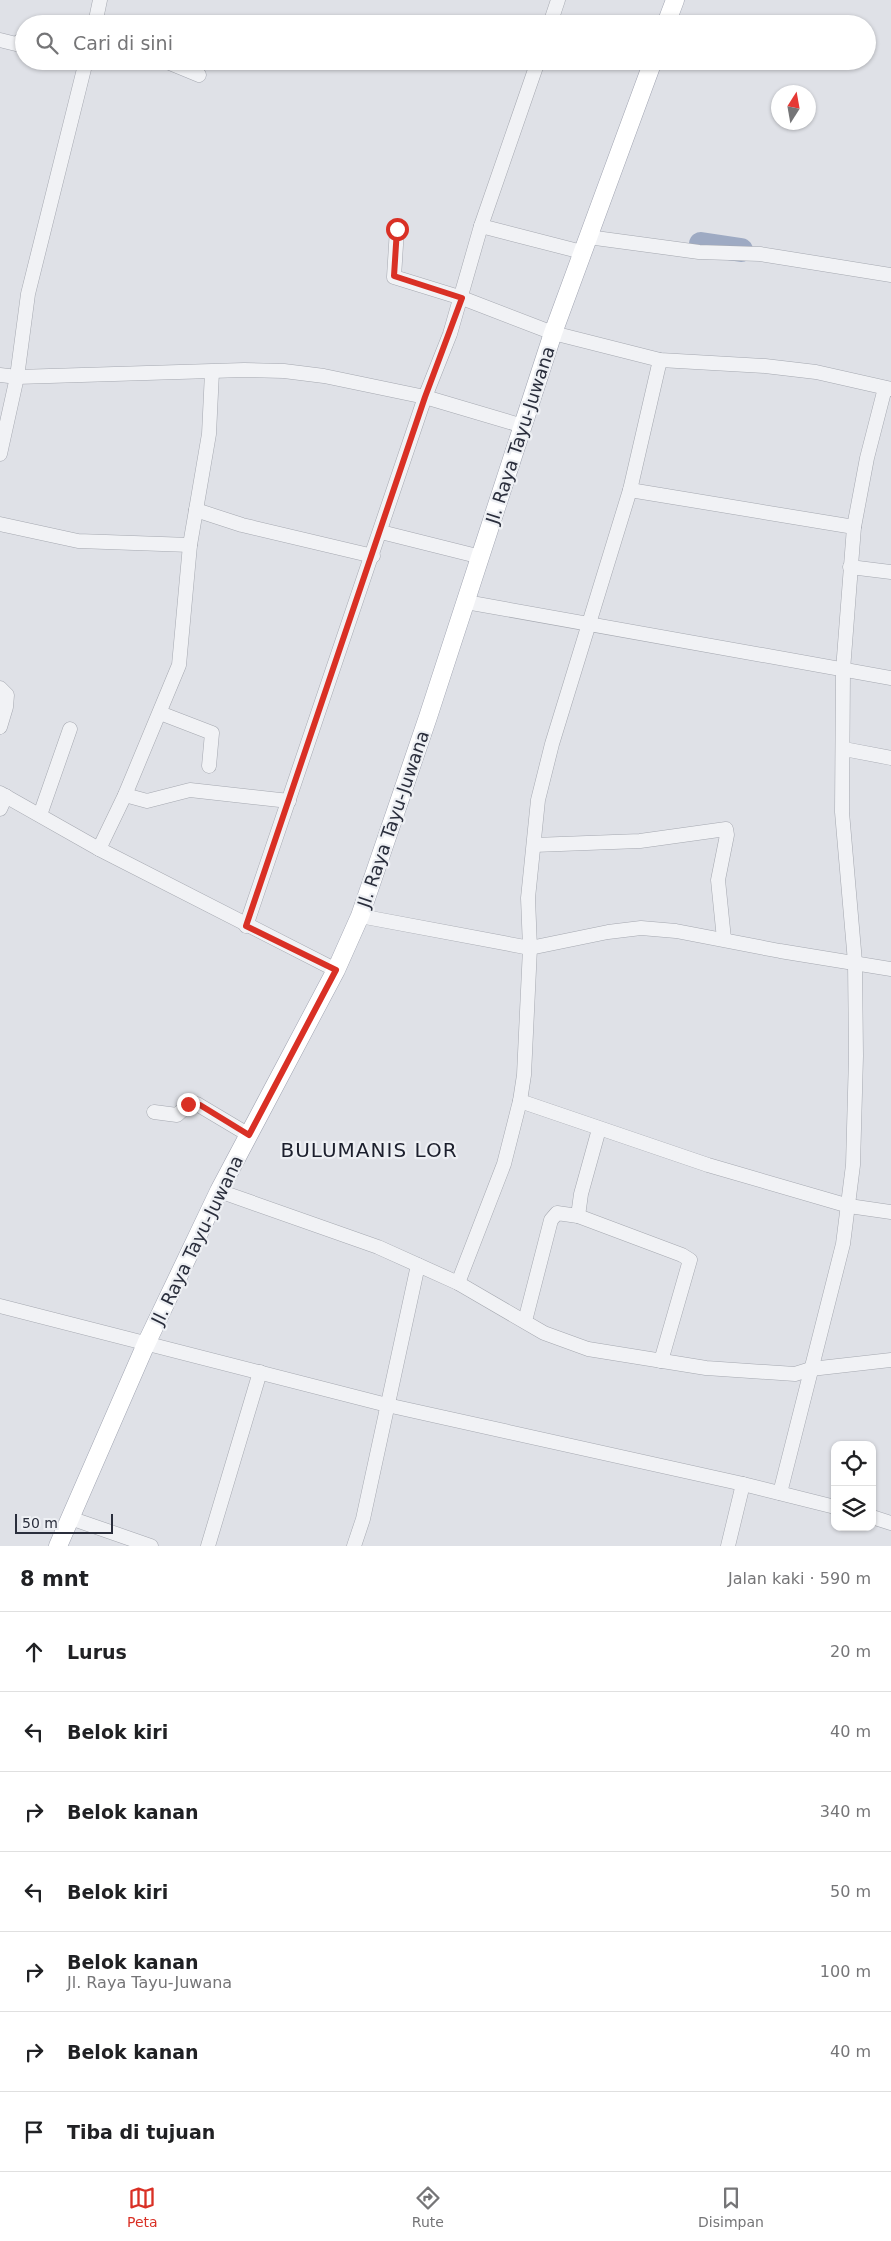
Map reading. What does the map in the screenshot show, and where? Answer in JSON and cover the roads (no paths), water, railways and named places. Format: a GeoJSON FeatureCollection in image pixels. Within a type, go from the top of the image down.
{"type":"FeatureCollection","features":[{"type":"Feature","properties":{"kind":"main road"},"geometry":{"type":"LineString","coordinates":[[669,15],[675,0]]}},
{"type":"Feature","properties":{"kind":"main road","name":"Jl. Raya Tayu-Juwana"},"geometry":{"type":"LineString","coordinates":[[58,1546],[146,1344],[219,1191],[336,970],[360,916],[481,557],[553,333],[650,70]]}},
{"type":"Feature","properties":{"kind":"street"},"geometry":{"type":"LineString","coordinates":[[97,15],[100,0]]}},
{"type":"Feature","properties":{"kind":"street"},"geometry":{"type":"LineString","coordinates":[[553,15],[558,0]]}},
{"type":"Feature","properties":{"kind":"street"},"geometry":{"type":"LineString","coordinates":[[0,40],[15,44]]}},
{"type":"Feature","properties":{"kind":"street"},"geometry":{"type":"LineString","coordinates":[[0,454],[17,377],[28,294],[84,70]]}},
{"type":"Feature","properties":{"kind":"street"},"geometry":{"type":"LineString","coordinates":[[187,70],[199,75]]}},
{"type":"Feature","properties":{"kind":"street"},"geometry":{"type":"LineString","coordinates":[[246,926],[373,556],[425,397],[462,298],[481,226],[535,70]]}},
{"type":"Feature","properties":{"kind":"street"},"geometry":{"type":"LineString","coordinates":[[481,226],[585,244],[760,254],[891,275]]}},
{"type":"Feature","properties":{"kind":"street"},"geometry":{"type":"LineString","coordinates":[[397,229],[394,276],[462,298],[553,333],[660,360],[764,366],[816,372],[888,388],[868,458],[854,528],[843,670],[844,749],[842,812],[855,962],[856,1056],[853,1166],[843,1244],[780,1493]]}},
{"type":"Feature","properties":{"kind":"street"},"geometry":{"type":"LineString","coordinates":[[458,1283],[504,1164],[520,1101],[524,1075],[530,948],[528,898],[538,800],[550,753],[630,490],[660,360]]}},
{"type":"Feature","properties":{"kind":"street"},"geometry":{"type":"LineString","coordinates":[[0,375],[17,377],[252,370],[324,376],[425,397],[523,426]]}},
{"type":"Feature","properties":{"kind":"street"},"geometry":{"type":"LineString","coordinates":[[99,849],[179,666],[190,545],[209,434],[212,372]]}},
{"type":"Feature","properties":{"kind":"street"},"geometry":{"type":"LineString","coordinates":[[630,490],[854,528]]}},
{"type":"Feature","properties":{"kind":"street"},"geometry":{"type":"LineString","coordinates":[[196,510],[236,524],[373,556]]}},
{"type":"Feature","properties":{"kind":"street"},"geometry":{"type":"LineString","coordinates":[[0,524],[78,541],[190,545]]}},
{"type":"Feature","properties":{"kind":"street"},"geometry":{"type":"LineString","coordinates":[[381,532],[481,557]]}},
{"type":"Feature","properties":{"kind":"street"},"geometry":{"type":"LineString","coordinates":[[850,567],[891,572]]}},
{"type":"Feature","properties":{"kind":"street"},"geometry":{"type":"LineString","coordinates":[[466,602],[891,678]]}},
{"type":"Feature","properties":{"kind":"street"},"geometry":{"type":"LineString","coordinates":[[0,688],[7,695],[6,707],[0,727]]}},
{"type":"Feature","properties":{"kind":"street"},"geometry":{"type":"LineString","coordinates":[[160,713],[211,731],[213,737],[209,766]]}},
{"type":"Feature","properties":{"kind":"street"},"geometry":{"type":"LineString","coordinates":[[40,815],[70,729]]}},
{"type":"Feature","properties":{"kind":"street"},"geometry":{"type":"LineString","coordinates":[[844,749],[891,758]]}},
{"type":"Feature","properties":{"kind":"street"},"geometry":{"type":"LineString","coordinates":[[124,795],[147,801],[190,790],[290,800]]}},
{"type":"Feature","properties":{"kind":"street"},"geometry":{"type":"LineString","coordinates":[[2,799],[40,815],[99,849],[246,926],[336,970]]}},
{"type":"Feature","properties":{"kind":"street"},"geometry":{"type":"LineString","coordinates":[[534,845],[640,841],[726,829],[728,835],[718,880],[724,939]]}},
{"type":"Feature","properties":{"kind":"street"},"geometry":{"type":"LineString","coordinates":[[360,916],[530,948],[608,932],[641,928],[676,931],[780,951],[891,969]]}},
{"type":"Feature","properties":{"kind":"street"},"geometry":{"type":"LineString","coordinates":[[520,1101],[708,1165],[849,1206],[891,1212]]}},
{"type":"Feature","properties":{"kind":"street"},"geometry":{"type":"LineString","coordinates":[[154,1112],[177,1115],[188,1104],[197,1104],[249,1135]]}},
{"type":"Feature","properties":{"kind":"street"},"geometry":{"type":"LineString","coordinates":[[578,1216],[581,1194],[600,1129]]}},
{"type":"Feature","properties":{"kind":"street"},"geometry":{"type":"LineString","coordinates":[[219,1191],[378,1247],[458,1283],[544,1333],[588,1349],[661,1361],[749,1372],[795,1374],[811,1369],[891,1360]]}},
{"type":"Feature","properties":{"kind":"street"},"geometry":{"type":"LineString","coordinates":[[525,1321],[551,1220],[557,1213],[578,1216],[682,1255],[690,1260],[661,1361]]}},
{"type":"Feature","properties":{"kind":"street"},"geometry":{"type":"LineString","coordinates":[[357,1545],[418,1265]]}},
{"type":"Feature","properties":{"kind":"street"},"geometry":{"type":"LineString","coordinates":[[0,1306],[387,1405],[743,1484],[831,1506]]}},
{"type":"Feature","properties":{"kind":"street"},"geometry":{"type":"LineString","coordinates":[[209,1545],[230,1478],[243,1424],[260,1372]]}},
{"type":"Feature","properties":{"kind":"street"},"geometry":{"type":"LineString","coordinates":[[728,1546],[743,1484]]}},
{"type":"Feature","properties":{"kind":"street"},"geometry":{"type":"LineString","coordinates":[[70,1518],[151,1546]]}},
{"type":"Feature","properties":{"kind":"street"},"geometry":{"type":"LineString","coordinates":[[876,1518],[891,1523]]}},
{"type":"Feature","properties":{"kind":"waterway"},"geometry":{"type":"LineString","coordinates":[[701,244],[741,250]]}},
{"type":"Feature","properties":{"kind":"district","name":"BULUMANIS LOR"},"geometry":{"type":"Point","coordinates":[369,1150]}}]}
